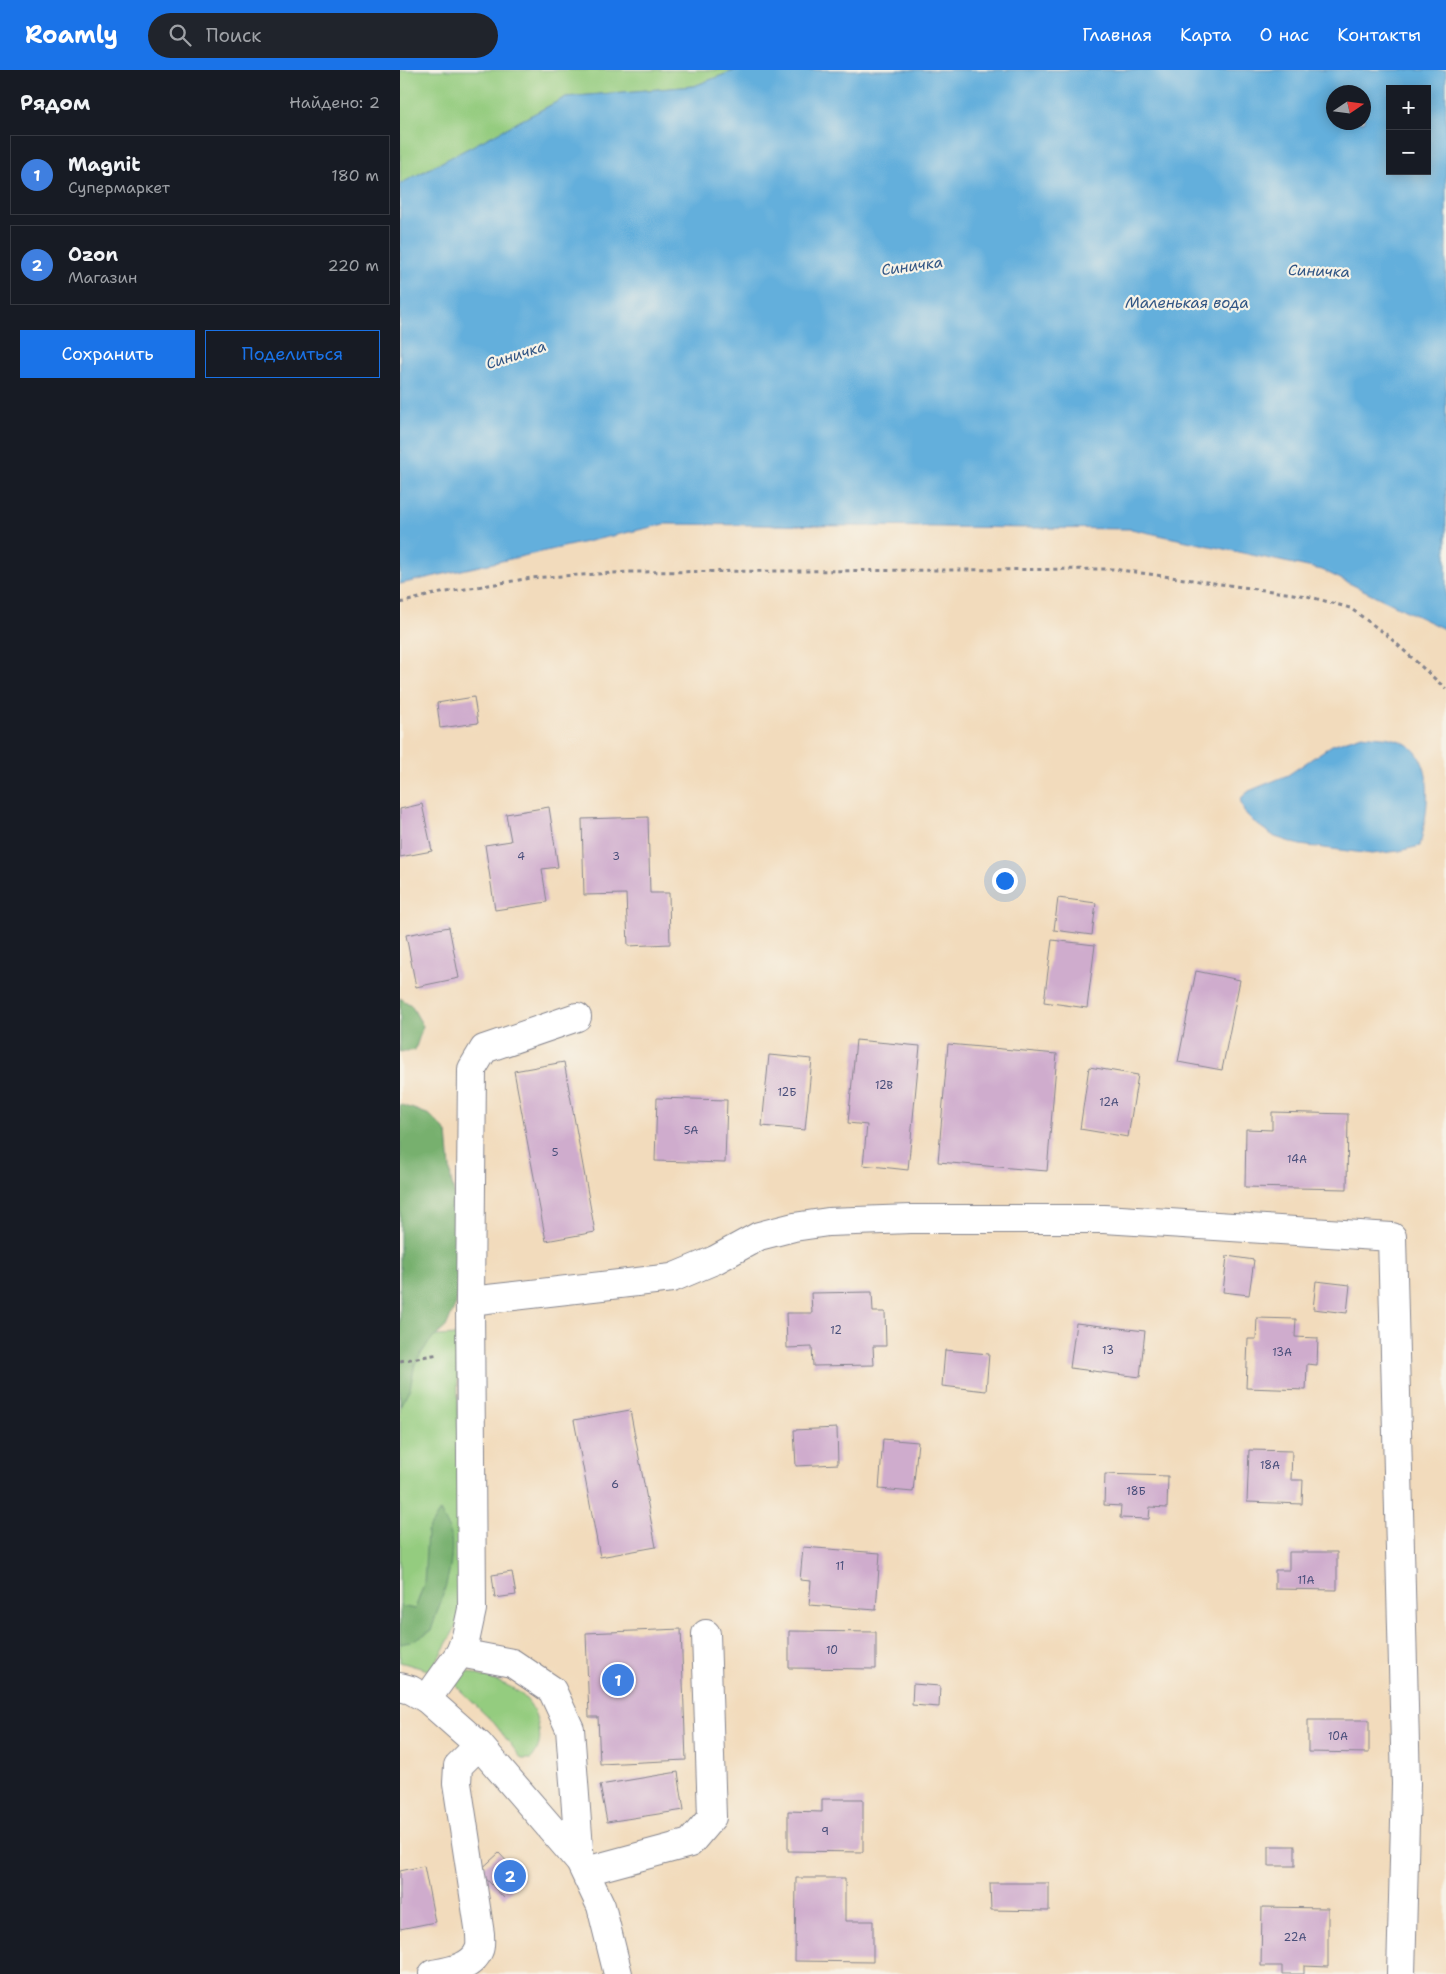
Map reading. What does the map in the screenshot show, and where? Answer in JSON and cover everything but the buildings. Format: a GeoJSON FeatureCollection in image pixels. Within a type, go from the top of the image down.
{"type":"FeatureCollection","features":[{"type":"Feature","properties":{"kind":"street"},"geometry":{"type":"LineString","coordinates":[[427,1699],[460,1653],[466,1637],[472,1609],[470,1300],[472,1069],[484,1049],[577,1017]]}},
{"type":"Feature","properties":{"kind":"street"},"geometry":{"type":"LineString","coordinates":[[470,1300],[672,1278],[715,1260],[759,1236],[794,1227],[828,1222],[911,1219],[1104,1219],[1392,1237],[1406,1784],[1401,1974]]}},
{"type":"Feature","properties":{"kind":"street"},"geometry":{"type":"LineString","coordinates":[[583,1866],[690,1843],[712,1818],[706,1634]]}},
{"type":"Feature","properties":{"kind":"street"},"geometry":{"type":"LineString","coordinates":[[460,1653],[512,1663],[552,1690],[570,1730],[583,1866],[600,1906],[618,1974]]}},
{"type":"Feature","properties":{"kind":"street"},"geometry":{"type":"LineString","coordinates":[[400,1687],[411,1690],[427,1699],[479,1745],[583,1866]]}},
{"type":"Feature","properties":{"kind":"street"},"geometry":{"type":"LineString","coordinates":[[433,1974],[453,1970],[467,1964],[479,1950],[480,1934],[457,1783],[458,1766],[479,1745]]}},
{"type":"Feature","properties":{"kind":"path"},"geometry":{"type":"LineString","coordinates":[[400,603],[435,594],[530,578],[628,572],[1112,569],[1307,596],[1350,608],[1387,635],[1446,689]]}},
{"type":"Feature","properties":{"kind":"path"},"geometry":{"type":"LineString","coordinates":[[400,1361],[470,1348]]}},
{"type":"Feature","properties":{"kind":"green space"},"geometry":{"type":"Polygon","coordinates":[[[400,70],[736,70],[694,86],[566,97],[400,184],[400,70]]]}},
{"type":"Feature","properties":{"kind":"green space"},"geometry":{"type":"Polygon","coordinates":[[[400,998],[411,1005],[423,1026],[415,1050],[400,1052],[400,998]]]}},
{"type":"Feature","properties":{"kind":"green space"},"geometry":{"type":"Polygon","coordinates":[[[400,1104],[430,1115],[447,1132],[451,1180],[462,1228],[462,1252],[456,1304],[446,1327],[428,1343],[415,1364],[410,1388],[400,1406],[400,1104]]]}},
{"type":"Feature","properties":{"kind":"green space"},"geometry":{"type":"Polygon","coordinates":[[[457,1335],[461,1618],[431,1671],[400,1662],[400,1338],[457,1335]]]}},
{"type":"Feature","properties":{"kind":"green space"},"geometry":{"type":"Polygon","coordinates":[[[440,1511],[450,1533],[452,1548],[449,1573],[431,1631],[410,1642],[400,1644],[400,1606],[415,1609],[424,1584],[427,1532],[440,1511]]]}},
{"type":"Feature","properties":{"kind":"green space"},"geometry":{"type":"Polygon","coordinates":[[[469,1672],[515,1689],[530,1704],[536,1716],[540,1738],[538,1749],[531,1759],[522,1759],[494,1723],[457,1687],[454,1680],[460,1673],[469,1672]]]}},
{"type":"Feature","properties":{"kind":"water","name":"Маленькая вода"},"geometry":{"type":"Polygon","coordinates":[[[736,70],[1446,70],[1446,630],[1322,570],[1131,529],[665,524],[400,584],[400,184],[566,97],[694,86],[736,70]]]}},
{"type":"Feature","properties":{"kind":"water"},"geometry":{"type":"Polygon","coordinates":[[[1362,735],[1396,739],[1412,749],[1421,759],[1425,772],[1427,803],[1420,846],[1372,854],[1300,845],[1275,837],[1255,823],[1244,812],[1240,799],[1249,791],[1288,775],[1332,745],[1362,735]]]}},
{"type":"Feature","properties":{"kind":"place","name":"Magnit"},"geometry":{"type":"Point","coordinates":[618,1680]}},
{"type":"Feature","properties":{"kind":"place","name":"Ozon"},"geometry":{"type":"Point","coordinates":[510,1876]}},
{"type":"Feature","properties":{"kind":"water label","name":"Синичка"},"geometry":{"type":"Point","coordinates":[912,266]}},
{"type":"Feature","properties":{"kind":"water label","name":"Синичка"},"geometry":{"type":"Point","coordinates":[1319,271]}},
{"type":"Feature","properties":{"kind":"water label","name":"Синичка"},"geometry":{"type":"Point","coordinates":[516,355]}}]}
